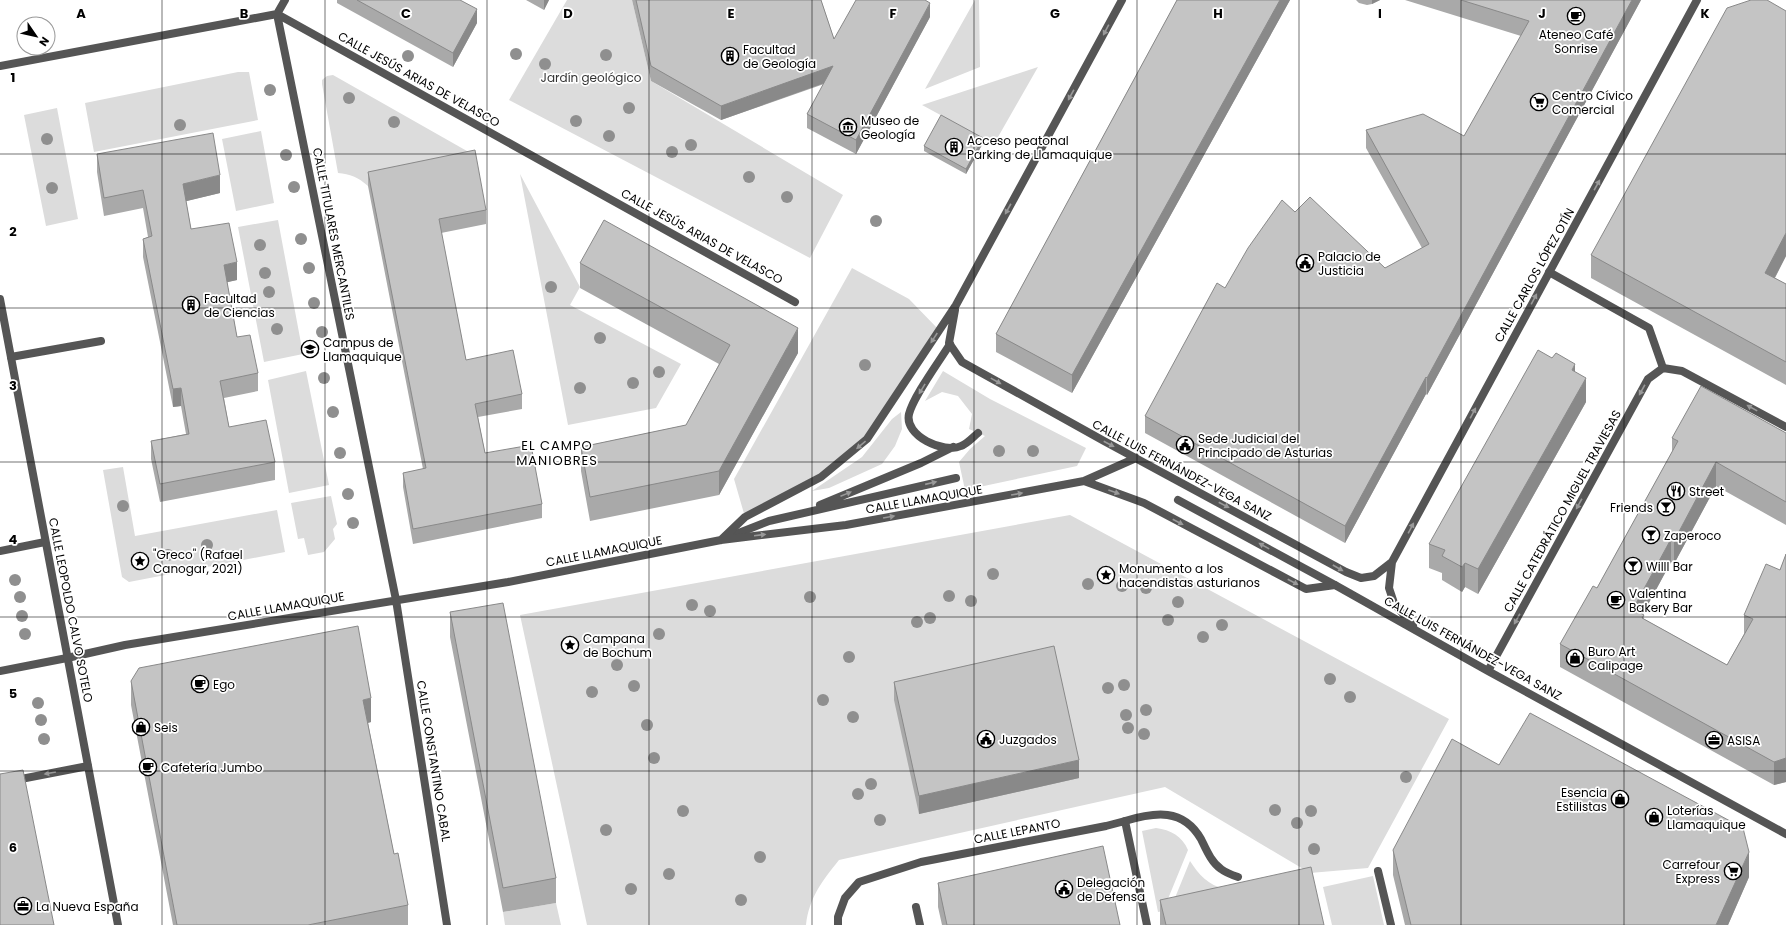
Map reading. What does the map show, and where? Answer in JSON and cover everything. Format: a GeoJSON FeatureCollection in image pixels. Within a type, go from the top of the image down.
{"type":"FeatureCollection","features":[{"type":"Feature","properties":{"kind":"street"},"geometry":{"type":"LineString","coordinates":[[0,66],[277,14],[285,0]]}},
{"type":"Feature","properties":{"kind":"street"},"geometry":{"type":"LineString","coordinates":[[721,540],[745,517],[821,478],[867,440],[956,305],[1122,0]]}},
{"type":"Feature","properties":{"kind":"street","name":"CALLE CARLOS LÓPEZ OTÍN"},"geometry":{"type":"LineString","coordinates":[[1392,562],[1697,0]]}},
{"type":"Feature","properties":{"kind":"street","name":"CALLE JESÚS ARIAS DE VELASCO"},"geometry":{"type":"LineString","coordinates":[[277,14],[795,302]]}},
{"type":"Feature","properties":{"kind":"street","name":"CALLE TITULARES MERCANTILES"},"geometry":{"type":"LineString","coordinates":[[277,14],[396,600]]}},
{"type":"Feature","properties":{"kind":"street"},"geometry":{"type":"LineString","coordinates":[[1549,272],[1650,328],[1663,368],[1682,371],[1786,427]]}},
{"type":"Feature","properties":{"kind":"street","name":"CALLE LEOPOLDO CALVO SOTELO"},"geometry":{"type":"LineString","coordinates":[[0,299],[118,925]]}},
{"type":"Feature","properties":{"kind":"street"},"geometry":{"type":"LineString","coordinates":[[956,305],[950,344],[914,402],[909,415],[911,426],[918,436],[930,444],[960,447],[978,433]]}},
{"type":"Feature","properties":{"kind":"street"},"geometry":{"type":"LineString","coordinates":[[11,357],[101,341]]}},
{"type":"Feature","properties":{"kind":"street","name":"CALLE LUIS FERNÁNDEZ-VEGA SANZ"},"geometry":{"type":"LineString","coordinates":[[950,344],[962,362],[1136,458],[1356,576],[1361,578],[1374,576],[1392,562]]}},
{"type":"Feature","properties":{"kind":"street","name":"CALLE CATEDRÁTICO MIGUEL TRAVIESAS"},"geometry":{"type":"LineString","coordinates":[[1488,672],[1648,379],[1663,368]]}},
{"type":"Feature","properties":{"kind":"street"},"geometry":{"type":"LineString","coordinates":[[797,514],[921,463],[953,447]]}},
{"type":"Feature","properties":{"kind":"street","name":"CALLE LLAMAQUIQUE"},"geometry":{"type":"LineString","coordinates":[[0,671],[125,645],[508,582],[721,540],[846,525],[1084,481],[1136,458]]}},
{"type":"Feature","properties":{"kind":"street"},"geometry":{"type":"LineString","coordinates":[[721,540],[769,521],[956,478]]}},
{"type":"Feature","properties":{"kind":"street"},"geometry":{"type":"LineString","coordinates":[[1084,481],[1144,503],[1306,589],[1336,585]]}},
{"type":"Feature","properties":{"kind":"street","name":"CALLE LUIS FERNÁNDEZ-VEGA SANZ"},"geometry":{"type":"LineString","coordinates":[[1178,500],[1336,585],[1488,672],[1786,834]]}},
{"type":"Feature","properties":{"kind":"street"},"geometry":{"type":"LineString","coordinates":[[0,551],[45,542]]}},
{"type":"Feature","properties":{"kind":"street"},"geometry":{"type":"LineString","coordinates":[[1392,562],[1389,588],[1394,603],[1416,630]]}},
{"type":"Feature","properties":{"kind":"street","name":"CALLE CONSTANTINO CABAL"},"geometry":{"type":"LineString","coordinates":[[396,600],[447,925]]}},
{"type":"Feature","properties":{"kind":"street"},"geometry":{"type":"LineString","coordinates":[[0,783],[88,766]]}},
{"type":"Feature","properties":{"kind":"street","name":"CALLE LEPANTO"},"geometry":{"type":"LineString","coordinates":[[838,925],[838,917],[845,898],[859,882],[921,862],[1106,826],[1144,815],[1172,815],[1185,821],[1195,830],[1215,864],[1222,870],[1238,877]]}},
{"type":"Feature","properties":{"kind":"street"},"geometry":{"type":"LineString","coordinates":[[1125,821],[1147,925]]}},
{"type":"Feature","properties":{"kind":"street"},"geometry":{"type":"LineString","coordinates":[[1378,871],[1391,925]]}},
{"type":"Feature","properties":{"kind":"street"},"geometry":{"type":"LineString","coordinates":[[916,907],[920,925]]}},
{"type":"Feature","properties":{"kind":"green space","name":"Jardín geológico"},"geometry":{"type":"Polygon","coordinates":[[[567,0],[632,0],[651,81],[843,195],[810,258],[509,100],[567,0]]]}},
{"type":"Feature","properties":{"kind":"green space"},"geometry":{"type":"Polygon","coordinates":[[[975,0],[979,0],[980,67],[925,89],[975,0]]]}},
{"type":"Feature","properties":{"kind":"green space"},"geometry":{"type":"Polygon","coordinates":[[[1038,67],[994,144],[922,105],[1038,67]]]}},
{"type":"Feature","properties":{"kind":"green space"},"geometry":{"type":"Polygon","coordinates":[[[238,72],[249,72],[258,120],[94,152],[85,103],[238,72]]]}},
{"type":"Feature","properties":{"kind":"green space"},"geometry":{"type":"Polygon","coordinates":[[[333,75],[474,155],[475,165],[368,186],[354,176],[338,173],[322,84],[322,80],[327,76],[333,75]]]}},
{"type":"Feature","properties":{"kind":"green space"},"geometry":{"type":"Polygon","coordinates":[[[57,108],[78,219],[46,226],[24,115],[57,108]]]}},
{"type":"Feature","properties":{"kind":"green space"},"geometry":{"type":"Polygon","coordinates":[[[261,131],[274,203],[236,211],[222,139],[261,131]]]}},
{"type":"Feature","properties":{"kind":"green space"},"geometry":{"type":"Polygon","coordinates":[[[520,174],[580,287],[570,305],[681,364],[656,408],[568,425],[520,174]]]}},
{"type":"Feature","properties":{"kind":"green space"},"geometry":{"type":"Polygon","coordinates":[[[278,220],[303,354],[264,362],[238,227],[278,220]]]}},
{"type":"Feature","properties":{"kind":"green space"},"geometry":{"type":"Polygon","coordinates":[[[852,268],[909,299],[939,330],[867,439],[821,477],[745,517],[734,479],[852,268]]]}},
{"type":"Feature","properties":{"kind":"green space"},"geometry":{"type":"Polygon","coordinates":[[[306,371],[329,485],[289,493],[268,380],[306,371]]]}},
{"type":"Feature","properties":{"kind":"green space"},"geometry":{"type":"Polygon","coordinates":[[[943,371],[990,399],[1086,448],[1077,466],[965,490],[959,462],[970,449],[985,436],[969,429],[972,414],[958,396],[942,392],[925,401],[943,371]]]}},
{"type":"Feature","properties":{"kind":"green space"},"geometry":{"type":"Polygon","coordinates":[[[901,412],[902,429],[895,446],[882,464],[829,488],[812,491],[862,457],[892,419],[901,412]]]}},
{"type":"Feature","properties":{"kind":"green space"},"geometry":{"type":"Polygon","coordinates":[[[123,467],[135,536],[277,510],[285,552],[129,582],[122,577],[103,470],[123,467]]]}},
{"type":"Feature","properties":{"kind":"green space"},"geometry":{"type":"Polygon","coordinates":[[[331,496],[337,524],[333,529],[335,539],[324,552],[308,555],[304,538],[298,539],[291,503],[331,496]]]}},
{"type":"Feature","properties":{"kind":"green space"},"geometry":{"type":"Polygon","coordinates":[[[1070,515],[1449,719],[1368,868],[1310,873],[1165,787],[839,860],[817,890],[810,906],[806,925],[587,925],[520,615],[1070,515]]]}},
{"type":"Feature","properties":{"kind":"green space"},"geometry":{"type":"Polygon","coordinates":[[[1156,828],[1175,834],[1183,841],[1188,850],[1163,911],[1158,912],[1142,831],[1156,828]]]}},
{"type":"Feature","properties":{"kind":"green space"},"geometry":{"type":"Polygon","coordinates":[[[1190,861],[1204,879],[1225,889],[1170,910],[1190,861]]]}},
{"type":"Feature","properties":{"kind":"green space"},"geometry":{"type":"Polygon","coordinates":[[[1373,876],[1384,925],[1332,925],[1323,887],[1373,876]]]}},
{"type":"Feature","properties":{"kind":"green space"},"geometry":{"type":"Polygon","coordinates":[[[556,903],[561,925],[505,925],[503,912],[556,903]]]}},
{"type":"Feature","properties":{"kind":"building"},"geometry":{"type":"Polygon","coordinates":[[[357,0],[460,0],[477,9],[453,53],[357,0]]]}},
{"type":"Feature","properties":{"kind":"building","name":"Facultad de Geología"},"geometry":{"type":"Polygon","coordinates":[[[636,0],[821,0],[834,39],[856,0],[925,0],[930,3],[856,140],[807,114],[833,66],[721,106],[651,66],[636,0]]]}},
{"type":"Feature","properties":{"kind":"building"},"geometry":{"type":"Polygon","coordinates":[[[1177,0],[1280,0],[1072,375],[996,334],[1177,0]]]}},
{"type":"Feature","properties":{"kind":"building"},"geometry":{"type":"Polygon","coordinates":[[[1461,0],[1632,0],[1345,526],[1145,416],[1217,283],[1225,288],[1248,248],[1282,200],[1295,212],[1310,197],[1385,268],[1429,244],[1366,130],[1423,114],[1464,136],[1529,21],[1461,0]]]}},
{"type":"Feature","properties":{"kind":"building"},"geometry":{"type":"Polygon","coordinates":[[[1751,0],[1767,0],[1786,11],[1786,233],[1765,273],[1786,284],[1786,362],[1591,255],[1727,8],[1751,0]]]}},
{"type":"Feature","properties":{"kind":"building","name":"Acceso peatonal Parking de Llamaquique"},"geometry":{"type":"Polygon","coordinates":[[[941,115],[983,138],[966,169],[924,146],[941,115]]]}},
{"type":"Feature","properties":{"kind":"building","name":"Facultad de Ciencias"},"geometry":{"type":"Polygon","coordinates":[[[213,133],[220,175],[183,184],[191,229],[229,223],[237,262],[224,265],[237,337],[250,335],[258,373],[220,381],[229,427],[266,420],[275,462],[160,484],[151,441],[189,434],[181,388],[173,389],[143,239],[152,236],[143,190],[104,198],[97,154],[213,133]]]}},
{"type":"Feature","properties":{"kind":"building"},"geometry":{"type":"Polygon","coordinates":[[[475,150],[486,210],[439,219],[466,360],[513,350],[522,394],[475,404],[485,453],[531,445],[542,504],[413,529],[403,473],[426,468],[368,172],[475,150]]]}},
{"type":"Feature","properties":{"kind":"building"},"geometry":{"type":"Polygon","coordinates":[[[604,220],[798,328],[719,471],[590,497],[581,447],[686,425],[730,345],[580,263],[604,220]]]}},
{"type":"Feature","properties":{"kind":"building"},"geometry":{"type":"Polygon","coordinates":[[[1538,350],[1552,358],[1556,353],[1575,364],[1572,370],[1586,378],[1478,569],[1465,563],[1462,567],[1442,556],[1445,550],[1429,544],[1538,350]]]}},
{"type":"Feature","properties":{"kind":"building"},"geometry":{"type":"Polygon","coordinates":[[[1701,386],[1786,433],[1786,502],[1716,462],[1674,541],[1671,539],[1633,609],[1644,615],[1642,618],[1727,665],[1753,619],[1744,615],[1766,564],[1780,570],[1786,554],[1786,758],[1774,762],[1560,644],[1593,586],[1597,588],[1678,441],[1672,438],[1701,386]]]}},
{"type":"Feature","properties":{"kind":"building"},"geometry":{"type":"Polygon","coordinates":[[[503,603],[556,878],[503,888],[450,612],[503,603]]]}},
{"type":"Feature","properties":{"kind":"building"},"geometry":{"type":"Polygon","coordinates":[[[358,626],[371,698],[363,700],[394,854],[398,853],[408,905],[308,925],[177,925],[131,681],[139,668],[358,626]]]}},
{"type":"Feature","properties":{"kind":"building","name":"Juzgados"},"geometry":{"type":"Polygon","coordinates":[[[1054,646],[1079,760],[919,796],[894,682],[1054,646]]]}},
{"type":"Feature","properties":{"kind":"building"},"geometry":{"type":"Polygon","coordinates":[[[1530,713],[1743,828],[1749,852],[1716,925],[1411,925],[1393,850],[1452,739],[1499,765],[1530,713]]]}},
{"type":"Feature","properties":{"kind":"building"},"geometry":{"type":"Polygon","coordinates":[[[23,770],[54,925],[0,925],[0,774],[23,770]]]}},
{"type":"Feature","properties":{"kind":"building"},"geometry":{"type":"Polygon","coordinates":[[[1103,846],[1120,925],[947,925],[938,883],[1103,846]]]}},
{"type":"Feature","properties":{"kind":"building"},"geometry":{"type":"Polygon","coordinates":[[[1311,867],[1324,925],[1166,925],[1160,900],[1311,867]]]}},
{"type":"Feature","properties":{"kind":"place","name":"Ateneo Café Sonrise"},"geometry":{"type":"Point","coordinates":[1576,16]}},
{"type":"Feature","properties":{"kind":"place","name":"Facultad de Geología"},"geometry":{"type":"Point","coordinates":[730,56]}},
{"type":"Feature","properties":{"kind":"place","name":"Centro Cívico Comercial"},"geometry":{"type":"Point","coordinates":[1539,102]}},
{"type":"Feature","properties":{"kind":"place","name":"Museo de Geología"},"geometry":{"type":"Point","coordinates":[848,127]}},
{"type":"Feature","properties":{"kind":"place","name":"Acceso peatonal Parking de Llamaquique"},"geometry":{"type":"Point","coordinates":[954,147]}},
{"type":"Feature","properties":{"kind":"place","name":"Palacio de Justicia"},"geometry":{"type":"Point","coordinates":[1305,263]}},
{"type":"Feature","properties":{"kind":"place","name":"Facultad de Ciencias"},"geometry":{"type":"Point","coordinates":[191,305]}},
{"type":"Feature","properties":{"kind":"place","name":"Campus de Llamaquique"},"geometry":{"type":"Point","coordinates":[310,349]}},
{"type":"Feature","properties":{"kind":"place","name":"Sede Judicial del Principado de Asturias"},"geometry":{"type":"Point","coordinates":[1185,445]}},
{"type":"Feature","properties":{"kind":"place","name":"Street"},"geometry":{"type":"Point","coordinates":[1676,491]}},
{"type":"Feature","properties":{"kind":"place","name":"Friends"},"geometry":{"type":"Point","coordinates":[1666,507]}},
{"type":"Feature","properties":{"kind":"place","name":"Zaperoco"},"geometry":{"type":"Point","coordinates":[1651,535]}},
{"type":"Feature","properties":{"kind":"place","name":"\"Greco\" (Rafael Canogar, 2021)"},"geometry":{"type":"Point","coordinates":[140,561]}},
{"type":"Feature","properties":{"kind":"place","name":"Willl Bar"},"geometry":{"type":"Point","coordinates":[1633,566]}},
{"type":"Feature","properties":{"kind":"place","name":"Monumento a los hacendistas asturianos"},"geometry":{"type":"Point","coordinates":[1106,575]}},
{"type":"Feature","properties":{"kind":"place","name":"Valentina Bakery Bar"},"geometry":{"type":"Point","coordinates":[1616,600]}},
{"type":"Feature","properties":{"kind":"place","name":"Campana de Bochum"},"geometry":{"type":"Point","coordinates":[570,645]}},
{"type":"Feature","properties":{"kind":"place","name":"Buro Art Calipage"},"geometry":{"type":"Point","coordinates":[1575,658]}},
{"type":"Feature","properties":{"kind":"place","name":"Ego"},"geometry":{"type":"Point","coordinates":[200,684]}},
{"type":"Feature","properties":{"kind":"place","name":"Seis"},"geometry":{"type":"Point","coordinates":[141,727]}},
{"type":"Feature","properties":{"kind":"place","name":"Juzgados"},"geometry":{"type":"Point","coordinates":[986,739]}},
{"type":"Feature","properties":{"kind":"place","name":"ASISA"},"geometry":{"type":"Point","coordinates":[1714,740]}},
{"type":"Feature","properties":{"kind":"place","name":"Cafetería Jumbo"},"geometry":{"type":"Point","coordinates":[148,767]}},
{"type":"Feature","properties":{"kind":"place","name":"Esencia Estilistas"},"geometry":{"type":"Point","coordinates":[1620,799]}},
{"type":"Feature","properties":{"kind":"place","name":"Loterías Llamaquique"},"geometry":{"type":"Point","coordinates":[1654,817]}},
{"type":"Feature","properties":{"kind":"place","name":"Carrefour Express"},"geometry":{"type":"Point","coordinates":[1733,871]}},
{"type":"Feature","properties":{"kind":"place","name":"Delegación de Defensa"},"geometry":{"type":"Point","coordinates":[1064,889]}},
{"type":"Feature","properties":{"kind":"place","name":"La Nueva España"},"geometry":{"type":"Point","coordinates":[23,906]}},
{"type":"Feature","properties":{"kind":"district","name":"EL CAMPO MANIOBRES"},"geometry":{"type":"Point","coordinates":[557,452]}}]}
